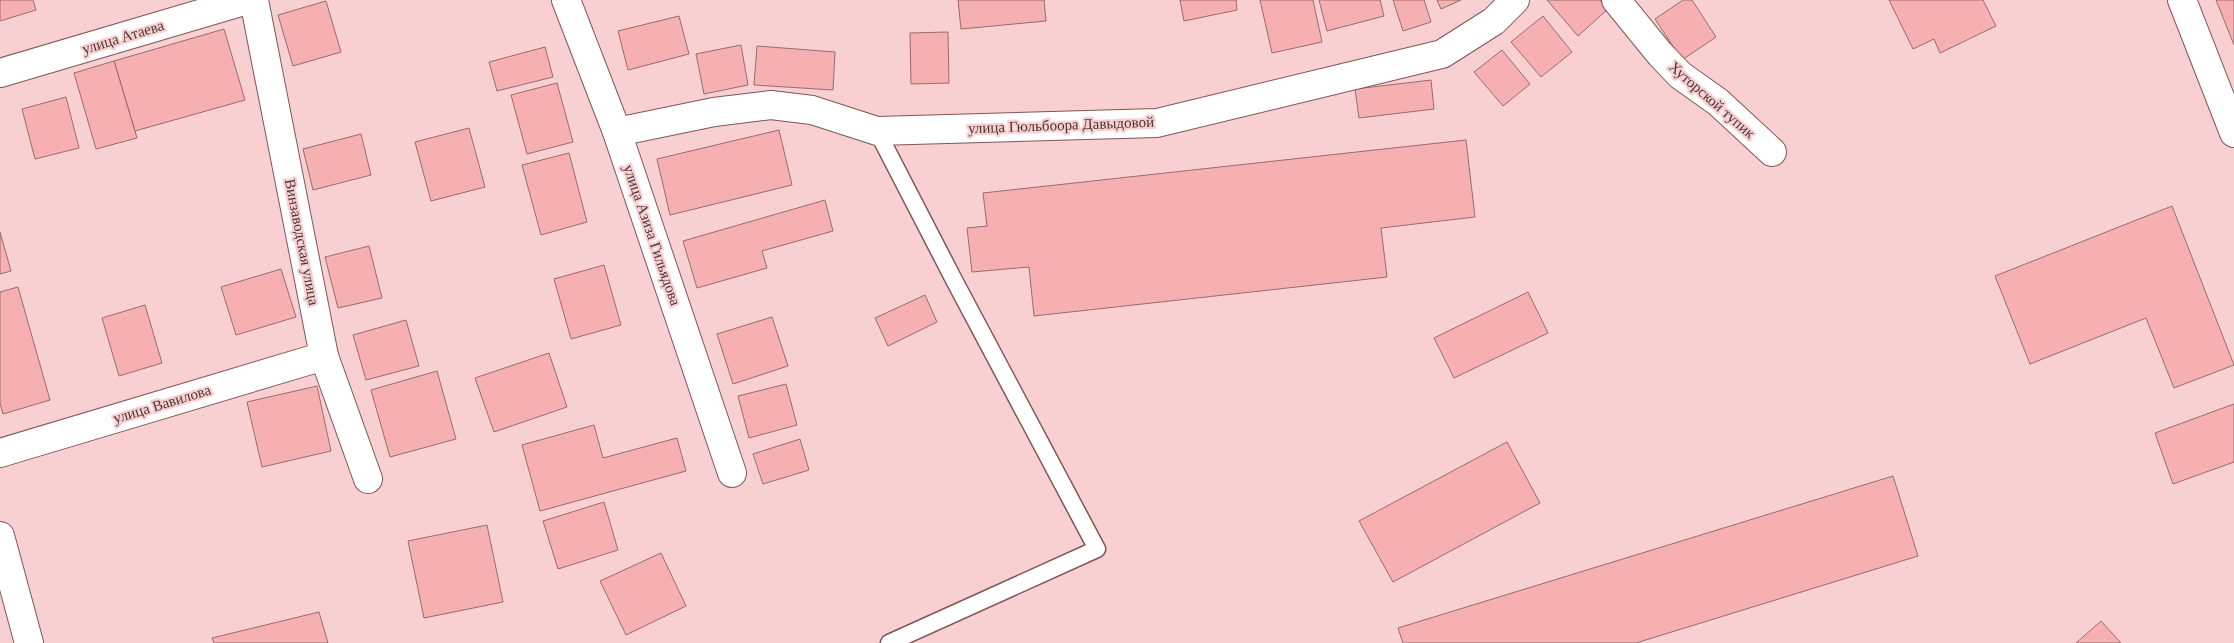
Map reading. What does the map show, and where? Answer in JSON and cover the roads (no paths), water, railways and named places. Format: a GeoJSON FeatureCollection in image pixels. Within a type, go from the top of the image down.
{"type":"FeatureCollection","features":[{"type":"Feature","properties":{"kind":"street","name":"улица Атаева"},"geometry":{"type":"LineString","coordinates":[[0,73],[246,0]]}},
{"type":"Feature","properties":{"kind":"street","name":"Винзаводская улица"},"geometry":{"type":"LineString","coordinates":[[254,0],[324,356],[368,479]]}},
{"type":"Feature","properties":{"kind":"street","name":"улица Азиза Гильядова"},"geometry":{"type":"LineString","coordinates":[[566,0],[617,132],[732,473]]}},
{"type":"Feature","properties":{"kind":"street","name":"улица Гюльбоора Давыдовой"},"geometry":{"type":"LineString","coordinates":[[617,132],[714,112],[771,105],[812,110],[877,131],[1157,123],[1442,54],[1494,20],[1515,0]]}},
{"type":"Feature","properties":{"kind":"street","name":"Хуторской тупик"},"geometry":{"type":"LineString","coordinates":[[1616,0],[1660,54],[1680,75],[1718,102],[1772,152]]}},
{"type":"Feature","properties":{"kind":"street"},"geometry":{"type":"LineString","coordinates":[[2182,0],[2234,133]]}},
{"type":"Feature","properties":{"kind":"street","name":"улица Вавилова"},"geometry":{"type":"LineString","coordinates":[[0,453],[324,356]]}},
{"type":"Feature","properties":{"kind":"street"},"geometry":{"type":"LineString","coordinates":[[0,536],[29,643]]}},
{"type":"Feature","properties":{"kind":"lane"},"geometry":{"type":"LineString","coordinates":[[877,131],[1097,548],[889,643]]}}]}
